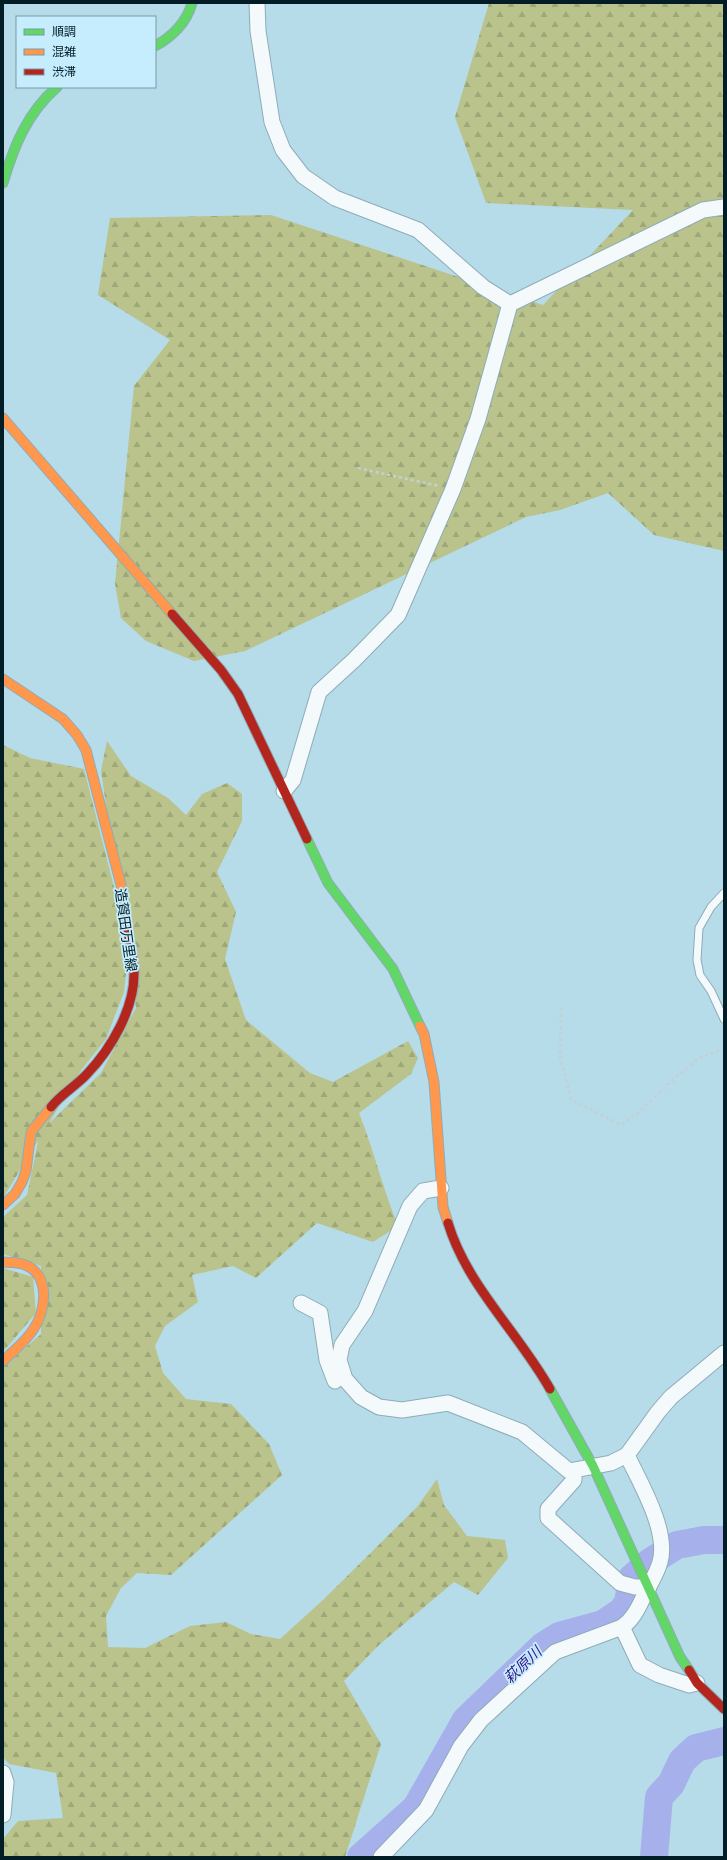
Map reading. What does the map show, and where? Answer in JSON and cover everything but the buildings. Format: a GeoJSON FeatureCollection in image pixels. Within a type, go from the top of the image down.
{"type":"FeatureCollection","features":[{"type":"Feature","properties":{"kind":"street"},"geometry":{"type":"LineString","coordinates":[[156,46],[163,42],[178,29],[192,3]]}},
{"type":"Feature","properties":{"kind":"street"},"geometry":{"type":"LineString","coordinates":[[256,3],[258,31],[272,122],[283,150],[303,176],[335,198],[418,230],[483,287],[510,304]]}},
{"type":"Feature","properties":{"kind":"street"},"geometry":{"type":"LineString","coordinates":[[3,183],[15,143],[35,107],[56,88]]}},
{"type":"Feature","properties":{"kind":"street"},"geometry":{"type":"LineString","coordinates":[[284,791],[293,780],[319,692],[354,660],[398,615],[454,488],[478,419],[510,304],[703,210],[724,207]]}},
{"type":"Feature","properties":{"kind":"street"},"geometry":{"type":"LineString","coordinates":[[3,418],[221,670],[238,694],[328,883],[393,969],[424,1034],[434,1082],[443,1207],[458,1250],[476,1283],[540,1371],[593,1466],[629,1545],[643,1584],[680,1657],[697,1683],[724,1709]]}},
{"type":"Feature","properties":{"kind":"street","name":"造賀田万里線"},"geometry":{"type":"LineString","coordinates":[[3,679],[63,719],[77,735],[86,750],[121,886],[134,973],[131,993],[124,1017],[112,1043],[87,1074],[54,1103],[31,1132],[26,1170],[22,1182],[15,1194],[3,1205]]}},
{"type":"Feature","properties":{"kind":"street"},"geometry":{"type":"LineString","coordinates":[[441,1188],[423,1191],[410,1206],[364,1311],[342,1345],[339,1360],[345,1379],[362,1397],[379,1407],[402,1410],[448,1403],[522,1432],[560,1465],[569,1471],[574,1471],[611,1463],[627,1455],[658,1412],[671,1397],[724,1353]]}},
{"type":"Feature","properties":{"kind":"street"},"geometry":{"type":"LineString","coordinates":[[3,1262],[24,1265],[37,1272],[42,1282],[44,1303],[41,1315],[33,1331],[3,1361]]}},
{"type":"Feature","properties":{"kind":"street"},"geometry":{"type":"LineString","coordinates":[[301,1303],[320,1313],[327,1360],[335,1381],[358,1401],[362,1397]]}},
{"type":"Feature","properties":{"kind":"street"},"geometry":{"type":"LineString","coordinates":[[574,1471],[574,1480],[548,1509],[548,1518],[620,1583],[643,1584],[655,1576],[661,1560],[660,1532],[655,1515],[627,1455]]}},
{"type":"Feature","properties":{"kind":"street"},"geometry":{"type":"LineString","coordinates":[[381,1857],[426,1810],[461,1746],[481,1720],[555,1652],[622,1627],[631,1621],[643,1584]]}},
{"type":"Feature","properties":{"kind":"street"},"geometry":{"type":"LineString","coordinates":[[622,1627],[640,1665],[659,1675],[689,1685],[697,1683]]}},
{"type":"Feature","properties":{"kind":"street"},"geometry":{"type":"LineString","coordinates":[[3,1774],[6,1782],[3,1815]]}},
{"type":"Feature","properties":{"kind":"lane"},"geometry":{"type":"LineString","coordinates":[[724,893],[711,907],[699,928],[696,960],[700,975],[711,991],[724,1019]]}},
{"type":"Feature","properties":{"kind":"path"},"geometry":{"type":"LineString","coordinates":[[358,468],[454,488]]}},
{"type":"Feature","properties":{"kind":"path"},"geometry":{"type":"LineString","coordinates":[[561,1008],[560,1056],[571,1099],[620,1125],[639,1112],[678,1075],[701,1057],[724,1049]]}},
{"type":"Feature","properties":{"kind":"green space"},"geometry":{"type":"Polygon","coordinates":[[[489,3],[724,3],[724,551],[654,535],[608,493],[560,510],[526,517],[245,651],[194,661],[146,641],[121,618],[115,584],[134,386],[170,340],[98,295],[110,218],[271,215],[543,305],[633,210],[486,203],[455,117],[489,3]]]}},
{"type":"Feature","properties":{"kind":"green space"},"geometry":{"type":"Polygon","coordinates":[[[107,741],[131,776],[168,798],[186,815],[202,794],[227,783],[242,794],[242,821],[217,872],[236,912],[225,959],[246,1020],[310,1073],[333,1082],[408,1041],[418,1058],[411,1074],[359,1113],[398,1226],[373,1242],[317,1223],[256,1278],[233,1266],[192,1275],[198,1302],[165,1326],[155,1346],[163,1373],[186,1399],[231,1404],[269,1444],[282,1475],[171,1575],[137,1573],[121,1588],[106,1616],[108,1647],[145,1648],[190,1626],[226,1622],[251,1634],[280,1639],[324,1599],[417,1507],[437,1479],[444,1505],[467,1536],[505,1540],[508,1558],[478,1595],[454,1582],[379,1645],[344,1681],[381,1744],[345,1857],[3,1857],[3,1839],[18,1821],[63,1818],[56,1773],[9,1764],[3,1757],[3,1367],[41,1334],[41,1266],[3,1254],[3,1217],[27,1195],[40,1132],[101,1073],[136,1008],[101,771],[107,741]]]}},
{"type":"Feature","properties":{"kind":"green space"},"geometry":{"type":"Polygon","coordinates":[[[3,745],[30,758],[84,769],[114,887],[126,973],[124,992],[106,1039],[82,1069],[3,1198],[3,745]]]}},
{"type":"Feature","properties":{"kind":"green space"},"geometry":{"type":"Polygon","coordinates":[[[3,1268],[33,1277],[36,1313],[3,1352],[3,1268]]]}},
{"type":"Feature","properties":{"kind":"waterway","name":"萩原川"},"geometry":{"type":"LineString","coordinates":[[361,1857],[416,1808],[466,1720],[543,1646],[559,1636],[603,1624],[621,1612],[628,1603],[632,1578],[650,1562],[677,1545],[704,1540],[724,1540]]}},
{"type":"Feature","properties":{"kind":"waterway","name":"萩原川"},"geometry":{"type":"LineString","coordinates":[[654,1857],[659,1797],[671,1784],[682,1761],[696,1748],[724,1741]]}},
{"type":"Feature","properties":{"kind":"traffic: fast"},"geometry":{"type":"LineString","coordinates":[[156,45],[167,38],[183,23],[192,3]]}},
{"type":"Feature","properties":{"kind":"traffic: fast"},"geometry":{"type":"LineString","coordinates":[[3,183],[12,156],[23,131],[37,108],[56,88]]}},
{"type":"Feature","properties":{"kind":"traffic: fast"},"geometry":{"type":"LineString","coordinates":[[307,839],[328,883],[393,969],[420,1026]]}},
{"type":"Feature","properties":{"kind":"traffic: fast"},"geometry":{"type":"LineString","coordinates":[[550,1389],[593,1466],[680,1657],[689,1670]]}},
{"type":"Feature","properties":{"kind":"traffic: slow"},"geometry":{"type":"LineString","coordinates":[[3,418],[172,614]]}},
{"type":"Feature","properties":{"kind":"traffic: slow"},"geometry":{"type":"LineString","coordinates":[[3,679],[63,719],[77,735],[86,750],[121,885],[125,915]]}},
{"type":"Feature","properties":{"kind":"traffic: slow"},"geometry":{"type":"LineString","coordinates":[[420,1026],[424,1034],[434,1082],[443,1207],[448,1223]]}},
{"type":"Feature","properties":{"kind":"traffic: slow"},"geometry":{"type":"LineString","coordinates":[[3,1205],[15,1194],[22,1182],[26,1171],[31,1132],[51,1107]]}},
{"type":"Feature","properties":{"kind":"traffic: slow"},"geometry":{"type":"LineString","coordinates":[[3,1262],[22,1264],[33,1270],[39,1277],[44,1294],[41,1313],[33,1330],[3,1361]]}},
{"type":"Feature","properties":{"kind":"traffic: jam"},"geometry":{"type":"LineString","coordinates":[[172,614],[221,670],[238,694],[307,839]]}},
{"type":"Feature","properties":{"kind":"traffic: jam"},"geometry":{"type":"LineString","coordinates":[[51,1107],[59,1098],[83,1078],[105,1053],[126,1014],[133,986],[134,972],[132,951],[125,915]]}},
{"type":"Feature","properties":{"kind":"traffic: jam"},"geometry":{"type":"LineString","coordinates":[[448,1223],[467,1268],[550,1389]]}},
{"type":"Feature","properties":{"kind":"traffic: jam"},"geometry":{"type":"LineString","coordinates":[[689,1670],[697,1683],[724,1709]]}}]}
